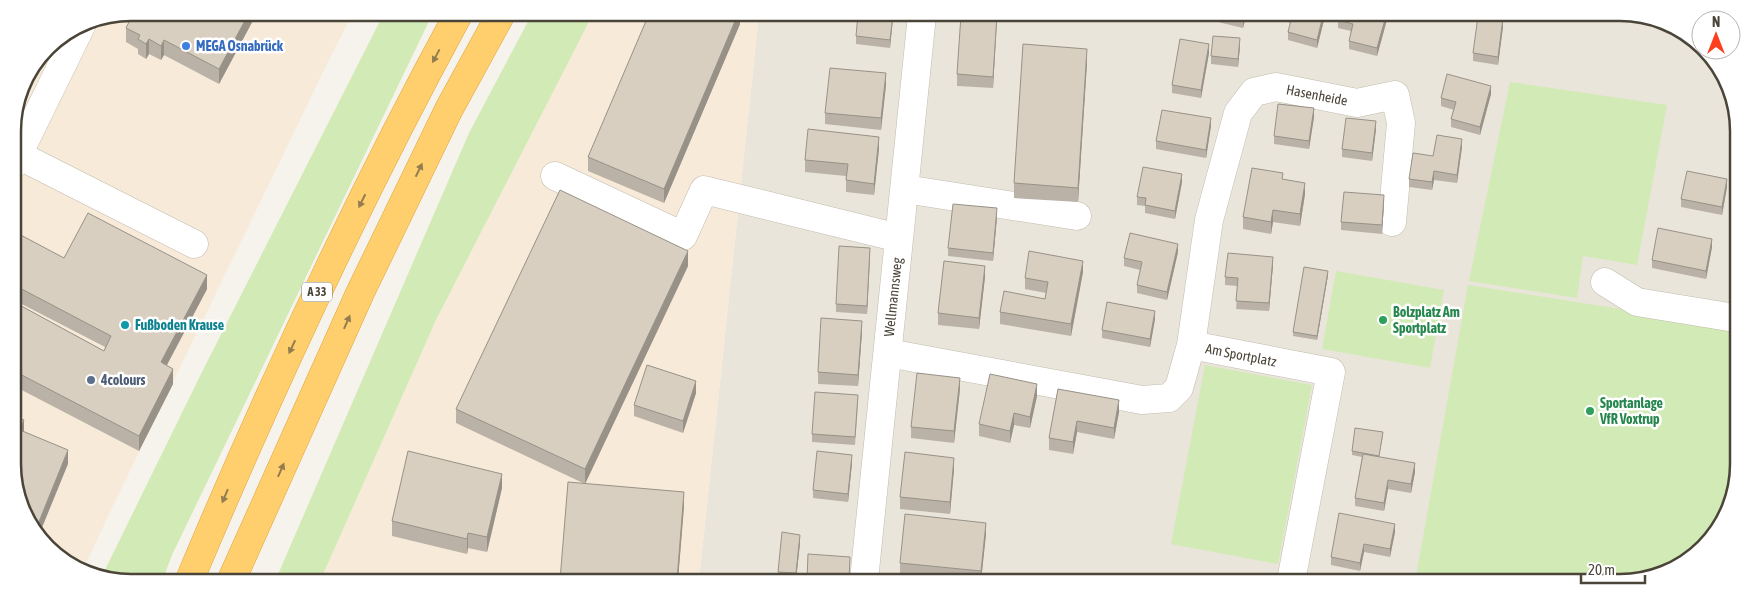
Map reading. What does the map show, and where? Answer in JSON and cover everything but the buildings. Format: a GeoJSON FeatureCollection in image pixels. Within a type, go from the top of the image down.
{"type":"FeatureCollection","features":[{"type":"Feature","properties":{"kind":"highway","name":"A 33"},"geometry":{"type":"LineString","coordinates":[[192,574],[228,488],[319,288],[414,96],[455,21]]}},
{"type":"Feature","properties":{"kind":"highway"},"geometry":{"type":"LineString","coordinates":[[234,574],[360,293],[449,109],[497,21]]}},
{"type":"Feature","properties":{"kind":"street","name":"Wellmannsweg"},"geometry":{"type":"LineString","coordinates":[[865,574],[921,21]]}},
{"type":"Feature","properties":{"kind":"street"},"geometry":{"type":"LineString","coordinates":[[21,150],[76,36]]}},
{"type":"Feature","properties":{"kind":"street","name":"Hasenheide"},"geometry":{"type":"LineString","coordinates":[[1191,345],[1209,220],[1238,113],[1254,92],[1276,87],[1357,103],[1395,95],[1402,123],[1392,222]]}},
{"type":"Feature","properties":{"kind":"street"},"geometry":{"type":"LineString","coordinates":[[21,162],[194,244]]}},
{"type":"Feature","properties":{"kind":"street"},"geometry":{"type":"LineString","coordinates":[[555,176],[683,236],[704,190],[900,238]]}},
{"type":"Feature","properties":{"kind":"street"},"geometry":{"type":"LineString","coordinates":[[904,189],[1077,216]]}},
{"type":"Feature","properties":{"kind":"street"},"geometry":{"type":"LineString","coordinates":[[1605,282],[1636,302],[1730,317]]}},
{"type":"Feature","properties":{"kind":"street","name":"Am Sportplatz"},"geometry":{"type":"LineString","coordinates":[[888,353],[1142,400],[1169,398],[1179,388],[1191,345],[1331,372],[1292,574]]}},
{"type":"Feature","properties":{"kind":"shaded area"},"geometry":{"type":"Polygon","coordinates":[[[125,21],[349,21],[327,64],[86,564],[64,551],[44,531],[30,506],[23,485],[21,470],[21,125],[23,110],[30,89],[40,70],[59,49],[76,36],[110,23],[125,21]]]}},
{"type":"Feature","properties":{"kind":"shaded area"},"geometry":{"type":"Polygon","coordinates":[[[589,21],[758,21],[700,574],[323,574],[436,320],[589,21]]]}},
{"type":"Feature","properties":{"kind":"shaded area"},"geometry":{"type":"Polygon","coordinates":[[[758,21],[1619,21],[1648,25],[1681,40],[1691,48],[1691,60],[1703,60],[1711,70],[1724,96],[1729,117],[1729,478],[1721,506],[1711,525],[1687,551],[1655,568],[1626,574],[700,574],[758,21]]]}},
{"type":"Feature","properties":{"kind":"green space"},"geometry":{"type":"Polygon","coordinates":[[[380,21],[429,21],[172,555],[165,574],[132,574],[105,570],[202,372],[380,21]]]}},
{"type":"Feature","properties":{"kind":"green space"},"geometry":{"type":"Polygon","coordinates":[[[528,21],[589,21],[436,320],[323,574],[278,574],[469,133],[528,21]]]}},
{"type":"Feature","properties":{"kind":"green space"},"geometry":{"type":"Polygon","coordinates":[[[1510,82],[1667,105],[1637,265],[1583,256],[1577,298],[1469,281],[1510,82]]]}},
{"type":"Feature","properties":{"kind":"green space","name":"Bolzplatz Am Sportplatz"},"geometry":{"type":"Polygon","coordinates":[[[1336,271],[1444,290],[1430,368],[1322,349],[1336,271]]]}},
{"type":"Feature","properties":{"kind":"green space","name":"Sportanlage VfR Voxtrup"},"geometry":{"type":"Polygon","coordinates":[[[1468,285],[1730,326],[1729,478],[1721,506],[1711,525],[1687,551],[1655,568],[1626,574],[1416,574],[1468,285]]]}},
{"type":"Feature","properties":{"kind":"green space"},"geometry":{"type":"Polygon","coordinates":[[[1205,365],[1312,385],[1278,564],[1171,544],[1205,365]]]}},
{"type":"Feature","properties":{"kind":"place","name":"MEGA Osnabrück"},"geometry":{"type":"Point","coordinates":[186,46]}},
{"type":"Feature","properties":{"kind":"place","name":"Bolzplatz Am Sportplatz"},"geometry":{"type":"Point","coordinates":[1383,320]}},
{"type":"Feature","properties":{"kind":"place","name":"Fußboden Krause"},"geometry":{"type":"Point","coordinates":[125,325]}},
{"type":"Feature","properties":{"kind":"place","name":"4colours"},"geometry":{"type":"Point","coordinates":[91,380]}},
{"type":"Feature","properties":{"kind":"place","name":"Sportanlage VfR Voxtrup"},"geometry":{"type":"Point","coordinates":[1590,411]}}]}
